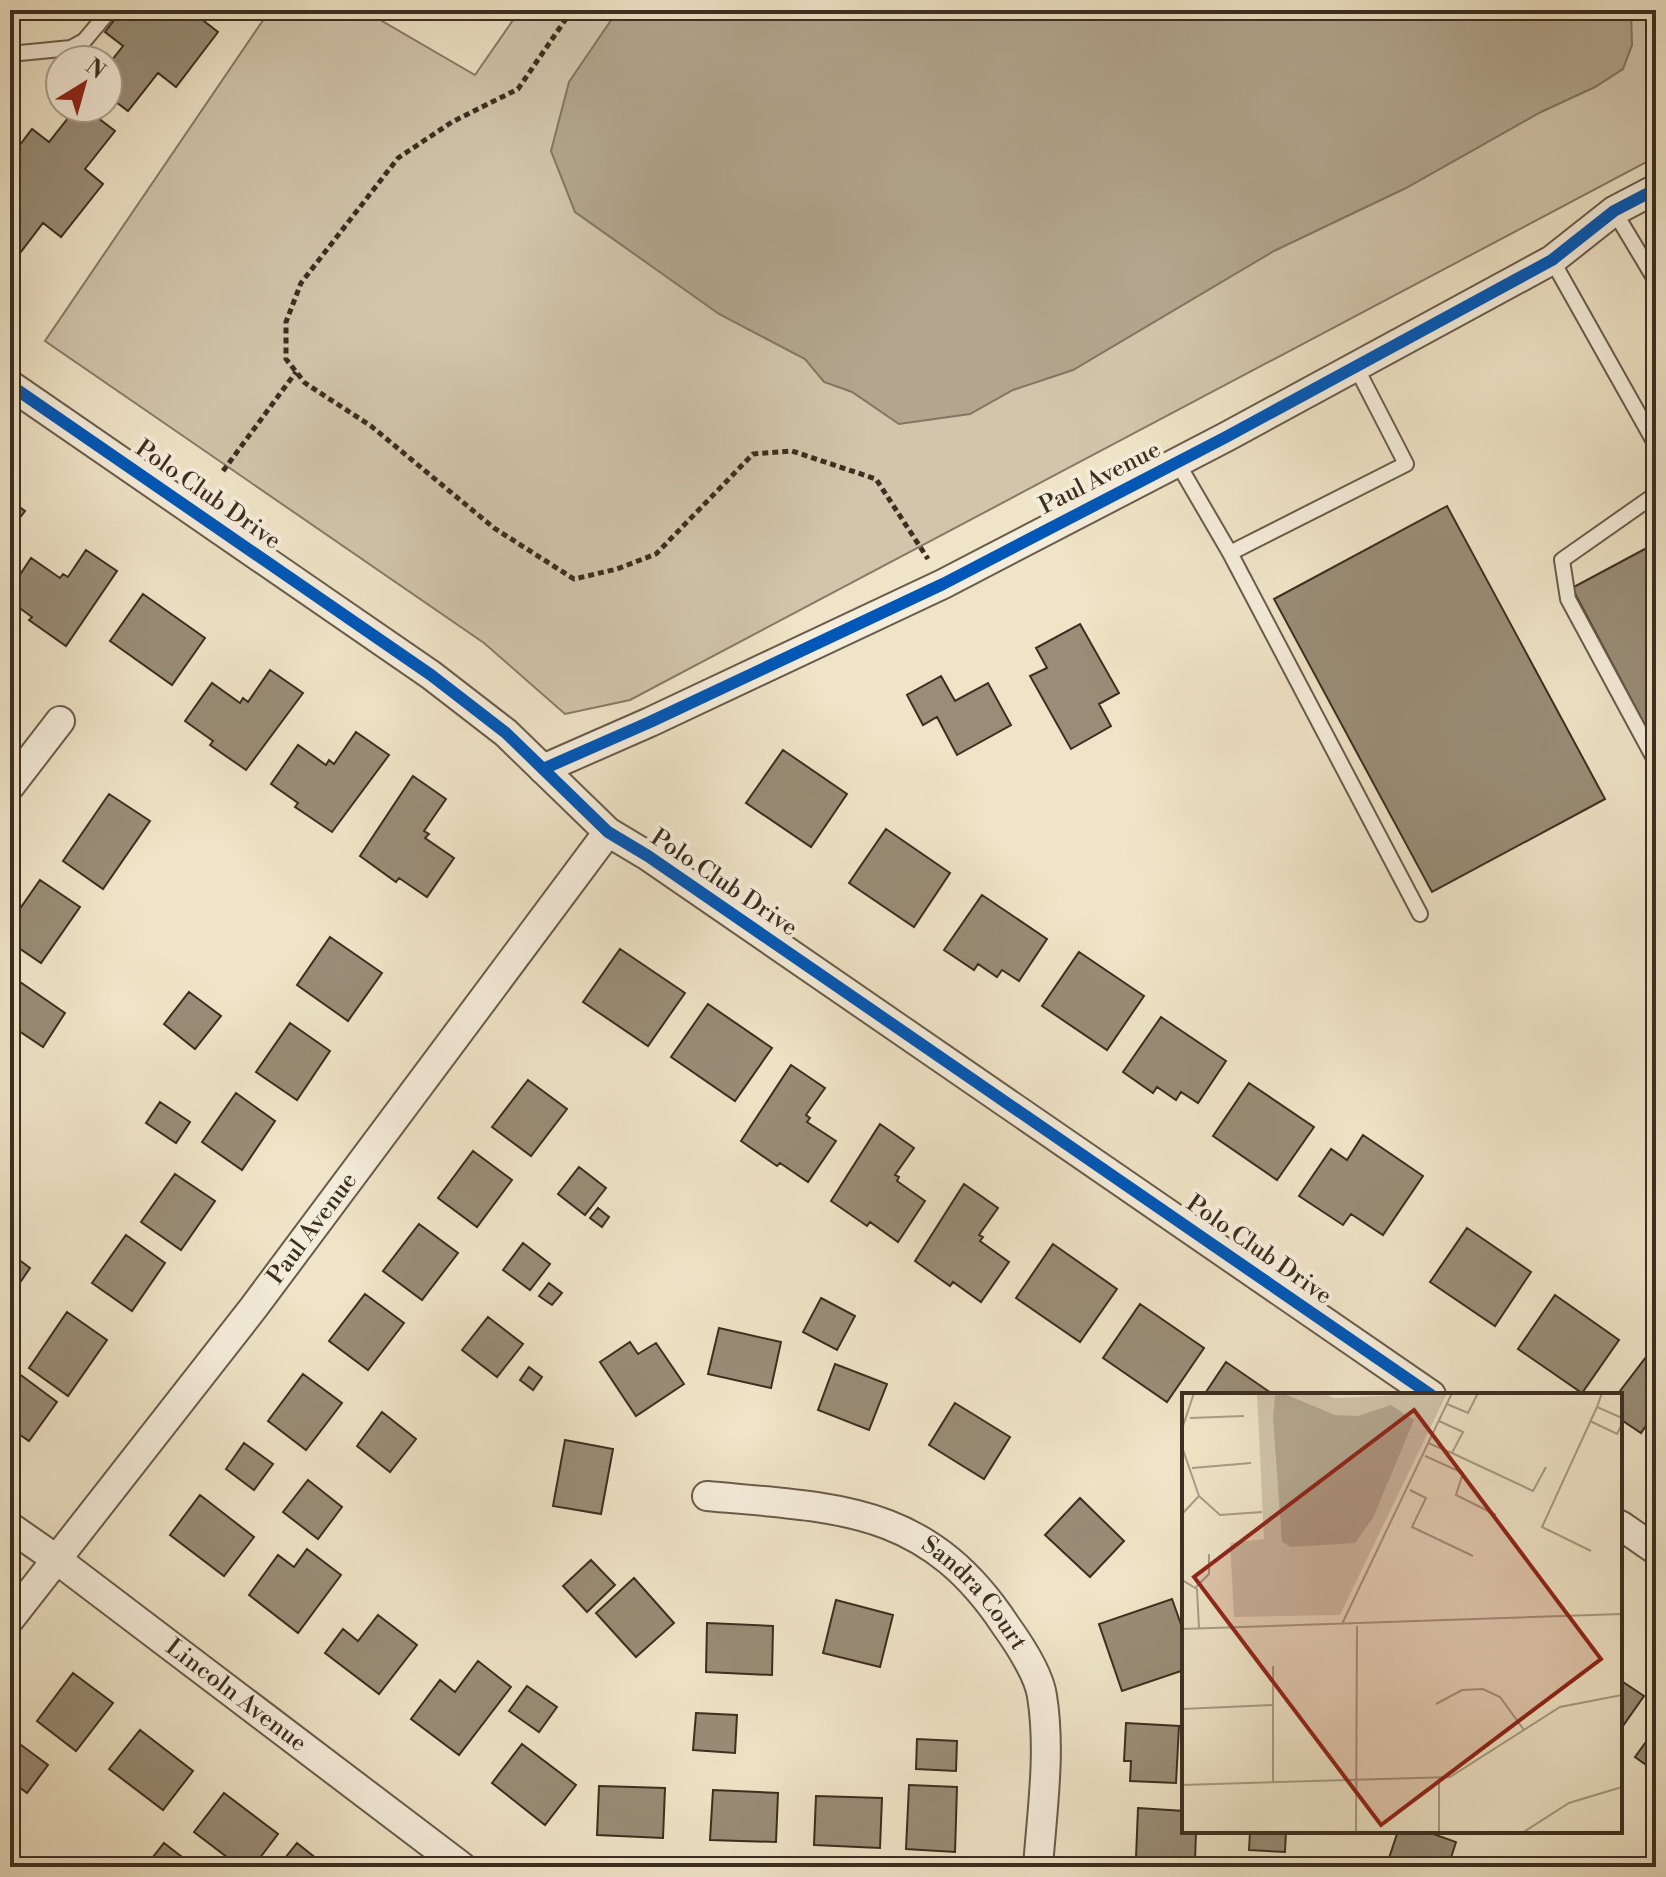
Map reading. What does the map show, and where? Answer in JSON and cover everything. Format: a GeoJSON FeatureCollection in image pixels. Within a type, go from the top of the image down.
{"type":"FeatureCollection","features":[{"type":"Feature","properties":{"kind":"street","name":"Paul Avenue"},"geometry":{"type":"LineString","coordinates":[[543,769],[943,584],[1356,367],[1552,260],[1614,211],[1656,189]]}},
{"type":"Feature","properties":{"kind":"street","name":"Polo Club Drive"},"geometry":{"type":"LineString","coordinates":[[10,385],[431,675],[506,733],[608,832],[661,865],[1428,1393]]}},
{"type":"Feature","properties":{"kind":"street"},"geometry":{"type":"LineString","coordinates":[[10,786],[60,721]]}},
{"type":"Feature","properties":{"kind":"street","name":"Paul Avenue"},"geometry":{"type":"LineString","coordinates":[[10,1619],[254,1307],[608,832]]}},
{"type":"Feature","properties":{"kind":"street","name":"Sandra Court"},"geometry":{"type":"LineString","coordinates":[[707,1496],[819,1507],[880,1520],[917,1538],[953,1562],[985,1593],[1020,1646],[1042,1693],[1046,1759],[1038,1867]]}},
{"type":"Feature","properties":{"kind":"street"},"geometry":{"type":"LineString","coordinates":[[1622,1526],[1656,1550]]}},
{"type":"Feature","properties":{"kind":"street","name":"Lincoln Avenue"},"geometry":{"type":"LineString","coordinates":[[10,1527],[455,1865]]}},
{"type":"Feature","properties":{"kind":"lane"},"geometry":{"type":"LineString","coordinates":[[10,54],[71,48],[84,41],[110,10]]}},
{"type":"Feature","properties":{"kind":"lane"},"geometry":{"type":"LineString","coordinates":[[1614,211],[1656,281]]}},
{"type":"Feature","properties":{"kind":"lane"},"geometry":{"type":"LineString","coordinates":[[1552,260],[1656,445]]}},
{"type":"Feature","properties":{"kind":"lane"},"geometry":{"type":"LineString","coordinates":[[1230,553],[1406,464],[1356,367]]}},
{"type":"Feature","properties":{"kind":"lane"},"geometry":{"type":"LineString","coordinates":[[1177,462],[1230,553],[1420,914]]}},
{"type":"Feature","properties":{"kind":"lane"},"geometry":{"type":"LineString","coordinates":[[1656,494],[1562,560],[1568,599],[1656,762]]}},
{"type":"Feature","properties":{"kind":"path"},"geometry":{"type":"LineString","coordinates":[[572,10],[518,89],[452,122],[398,158],[301,283],[286,322],[286,359],[305,383],[371,426],[494,528],[574,579],[617,569],[656,554],[753,454],[792,451],[876,479],[943,584]]}},
{"type":"Feature","properties":{"kind":"path"},"geometry":{"type":"LineString","coordinates":[[223,471],[296,372]]}},
{"type":"Feature","properties":{"kind":"shaded area"},"geometry":{"type":"Polygon","coordinates":[[[270,10],[363,10],[475,75],[520,10],[1656,10],[1656,157],[630,700],[565,714],[484,643],[45,341],[270,10]]]}},
{"type":"Feature","properties":{"kind":"shaded area"},"geometry":{"type":"Polygon","coordinates":[[[618,10],[1631,10],[1632,45],[1623,69],[1595,87],[1541,112],[1406,188],[1274,251],[1073,370],[1013,390],[970,414],[899,424],[852,392],[824,382],[805,359],[719,314],[575,212],[551,151],[569,82],[618,10]]]}},
{"type":"Feature","properties":{"kind":"building"},"geometry":{"type":"Polygon","coordinates":[[[122,10],[206,10],[200,18],[218,32],[176,87],[158,73],[128,111],[124,108],[124,44],[105,32],[122,10]]]}},
{"type":"Feature","properties":{"kind":"building"},"geometry":{"type":"Polygon","coordinates":[[[63,124],[106,124],[115,131],[85,169],[103,184],[61,237],[43,223],[14,261],[10,258],[10,158],[32,129],[49,142],[63,124]]]}},
{"type":"Feature","properties":{"kind":"building"},"geometry":{"type":"Polygon","coordinates":[[[10,500],[25,511],[10,531],[10,500]]]}},
{"type":"Feature","properties":{"kind":"building"},"geometry":{"type":"Polygon","coordinates":[[[1447,506],[1605,799],[1432,892],[1274,599],[1447,506]]]}},
{"type":"Feature","properties":{"kind":"building"},"geometry":{"type":"Polygon","coordinates":[[[1656,543],[1656,746],[1572,588],[1656,543]]]}},
{"type":"Feature","properties":{"kind":"building"},"geometry":{"type":"Polygon","coordinates":[[[86,550],[117,571],[66,646],[29,620],[32,617],[10,601],[10,590],[31,558],[60,578],[63,574],[68,577],[86,550]]]}},
{"type":"Feature","properties":{"kind":"building"},"geometry":{"type":"Polygon","coordinates":[[[143,594],[205,638],[172,685],[110,641],[143,594]]]}},
{"type":"Feature","properties":{"kind":"building"},"geometry":{"type":"Polygon","coordinates":[[[1080,624],[1119,693],[1099,704],[1111,726],[1071,749],[1030,676],[1047,668],[1036,648],[1080,624]]]}},
{"type":"Feature","properties":{"kind":"building"},"geometry":{"type":"Polygon","coordinates":[[[270,670],[303,693],[246,770],[210,745],[213,741],[185,721],[212,683],[240,703],[243,698],[248,702],[270,670]]]}},
{"type":"Feature","properties":{"kind":"building"},"geometry":{"type":"Polygon","coordinates":[[[941,676],[955,701],[988,683],[1011,725],[957,755],[937,717],[923,725],[907,695],[941,676]]]}},
{"type":"Feature","properties":{"kind":"building"},"geometry":{"type":"Polygon","coordinates":[[[356,732],[389,755],[332,832],[295,807],[298,803],[271,784],[298,745],[326,765],[329,760],[334,764],[356,732]]]}},
{"type":"Feature","properties":{"kind":"building"},"geometry":{"type":"Polygon","coordinates":[[[783,750],[847,794],[811,847],[746,803],[783,750]]]}},
{"type":"Feature","properties":{"kind":"building"},"geometry":{"type":"Polygon","coordinates":[[[413,776],[446,799],[424,831],[429,834],[425,838],[454,858],[427,897],[399,878],[396,882],[360,856],[413,776]]]}},
{"type":"Feature","properties":{"kind":"building"},"geometry":{"type":"Polygon","coordinates":[[[109,794],[150,821],[103,889],[63,861],[109,794]]]}},
{"type":"Feature","properties":{"kind":"building"},"geometry":{"type":"Polygon","coordinates":[[[886,829],[950,873],[914,927],[849,883],[886,829]]]}},
{"type":"Feature","properties":{"kind":"building"},"geometry":{"type":"Polygon","coordinates":[[[40,880],[80,907],[41,963],[10,942],[10,923],[40,880]]]}},
{"type":"Feature","properties":{"kind":"building"},"geometry":{"type":"Polygon","coordinates":[[[982,895],[1047,939],[1019,981],[1002,970],[997,977],[978,964],[974,970],[944,950],[982,895]]]}},
{"type":"Feature","properties":{"kind":"building"},"geometry":{"type":"Polygon","coordinates":[[[330,937],[382,973],[348,1021],[297,985],[330,937]]]}},
{"type":"Feature","properties":{"kind":"building"},"geometry":{"type":"Polygon","coordinates":[[[620,949],[685,993],[648,1046],[583,1002],[620,949]]]}},
{"type":"Feature","properties":{"kind":"building"},"geometry":{"type":"Polygon","coordinates":[[[1079,952],[1144,996],[1107,1050],[1042,1006],[1079,952]]]}},
{"type":"Feature","properties":{"kind":"building"},"geometry":{"type":"Polygon","coordinates":[[[10,975],[65,1013],[43,1047],[10,1025],[10,975]]]}},
{"type":"Feature","properties":{"kind":"building"},"geometry":{"type":"Polygon","coordinates":[[[189,992],[221,1016],[195,1049],[164,1024],[189,992]]]}},
{"type":"Feature","properties":{"kind":"building"},"geometry":{"type":"Polygon","coordinates":[[[708,1004],[772,1048],[735,1101],[671,1057],[708,1004]]]}},
{"type":"Feature","properties":{"kind":"building"},"geometry":{"type":"Polygon","coordinates":[[[1161,1017],[1226,1061],[1198,1103],[1181,1092],[1176,1100],[1157,1087],[1153,1093],[1123,1072],[1161,1017]]]}},
{"type":"Feature","properties":{"kind":"building"},"geometry":{"type":"Polygon","coordinates":[[[290,1023],[330,1051],[297,1100],[256,1072],[290,1023]]]}},
{"type":"Feature","properties":{"kind":"building"},"geometry":{"type":"Polygon","coordinates":[[[791,1065],[825,1088],[806,1115],[810,1118],[807,1122],[836,1141],[808,1182],[780,1163],[777,1166],[741,1141],[791,1065]]]}},
{"type":"Feature","properties":{"kind":"building"},"geometry":{"type":"Polygon","coordinates":[[[528,1080],[567,1109],[531,1156],[492,1127],[528,1080]]]}},
{"type":"Feature","properties":{"kind":"building"},"geometry":{"type":"Polygon","coordinates":[[[1249,1083],[1314,1127],[1277,1180],[1213,1136],[1249,1083]]]}},
{"type":"Feature","properties":{"kind":"building"},"geometry":{"type":"Polygon","coordinates":[[[236,1093],[275,1121],[242,1170],[202,1142],[236,1093]]]}},
{"type":"Feature","properties":{"kind":"building"},"geometry":{"type":"Polygon","coordinates":[[[160,1102],[190,1122],[176,1143],[146,1123],[160,1102]]]}},
{"type":"Feature","properties":{"kind":"building"},"geometry":{"type":"Polygon","coordinates":[[[880,1124],[914,1148],[895,1175],[899,1177],[897,1181],[925,1201],[898,1242],[870,1222],[867,1226],[831,1201],[880,1124]]]}},
{"type":"Feature","properties":{"kind":"building"},"geometry":{"type":"Polygon","coordinates":[[[1363,1135],[1423,1176],[1383,1235],[1351,1214],[1343,1225],[1299,1196],[1331,1149],[1347,1160],[1363,1135]]]}},
{"type":"Feature","properties":{"kind":"building"},"geometry":{"type":"Polygon","coordinates":[[[473,1151],[512,1180],[477,1227],[438,1198],[473,1151]]]}},
{"type":"Feature","properties":{"kind":"building"},"geometry":{"type":"Polygon","coordinates":[[[579,1167],[606,1188],[585,1215],[558,1194],[579,1167]]]}},
{"type":"Feature","properties":{"kind":"building"},"geometry":{"type":"Polygon","coordinates":[[[175,1174],[215,1201],[181,1250],[141,1222],[175,1174]]]}},
{"type":"Feature","properties":{"kind":"building"},"geometry":{"type":"Polygon","coordinates":[[[964,1184],[998,1208],[979,1235],[983,1237],[980,1241],[1009,1262],[981,1302],[953,1282],[950,1286],[915,1261],[964,1184]]]}},
{"type":"Feature","properties":{"kind":"building"},"geometry":{"type":"Polygon","coordinates":[[[598,1208],[609,1217],[602,1227],[590,1218],[598,1208]]]}},
{"type":"Feature","properties":{"kind":"building"},"geometry":{"type":"Polygon","coordinates":[[[419,1224],[458,1253],[422,1300],[383,1271],[419,1224]]]}},
{"type":"Feature","properties":{"kind":"building"},"geometry":{"type":"Polygon","coordinates":[[[1467,1228],[1531,1272],[1495,1326],[1430,1282],[1467,1228]]]}},
{"type":"Feature","properties":{"kind":"building"},"geometry":{"type":"Polygon","coordinates":[[[126,1235],[165,1263],[132,1311],[92,1283],[126,1235]]]}},
{"type":"Feature","properties":{"kind":"building"},"geometry":{"type":"Polygon","coordinates":[[[523,1243],[550,1264],[530,1290],[503,1270],[523,1243]]]}},
{"type":"Feature","properties":{"kind":"building"},"geometry":{"type":"Polygon","coordinates":[[[1053,1244],[1117,1289],[1080,1342],[1016,1298],[1053,1244]]]}},
{"type":"Feature","properties":{"kind":"building"},"geometry":{"type":"Polygon","coordinates":[[[10,1253],[30,1268],[10,1297],[10,1253]]]}},
{"type":"Feature","properties":{"kind":"building"},"geometry":{"type":"Polygon","coordinates":[[[549,1283],[562,1293],[552,1305],[539,1296],[549,1283]]]}},
{"type":"Feature","properties":{"kind":"building"},"geometry":{"type":"Polygon","coordinates":[[[365,1294],[404,1323],[368,1370],[329,1341],[365,1294]]]}},
{"type":"Feature","properties":{"kind":"building"},"geometry":{"type":"Polygon","coordinates":[[[1555,1295],[1619,1340],[1582,1393],[1518,1349],[1555,1295]]]}},
{"type":"Feature","properties":{"kind":"building"},"geometry":{"type":"Polygon","coordinates":[[[821,1298],[855,1316],[837,1350],[803,1332],[821,1298]]]}},
{"type":"Feature","properties":{"kind":"building"},"geometry":{"type":"Polygon","coordinates":[[[1140,1304],[1204,1348],[1167,1402],[1103,1358],[1140,1304]]]}},
{"type":"Feature","properties":{"kind":"building"},"geometry":{"type":"Polygon","coordinates":[[[67,1312],[107,1340],[68,1396],[29,1368],[67,1312]]]}},
{"type":"Feature","properties":{"kind":"building"},"geometry":{"type":"Polygon","coordinates":[[[488,1317],[523,1344],[497,1377],[462,1350],[488,1317]]]}},
{"type":"Feature","properties":{"kind":"building"},"geometry":{"type":"Polygon","coordinates":[[[719,1328],[781,1342],[771,1388],[708,1374],[719,1328]]]}},
{"type":"Feature","properties":{"kind":"building"},"geometry":{"type":"Polygon","coordinates":[[[630,1342],[638,1354],[656,1343],[684,1384],[636,1416],[600,1362],[630,1342]]]}},
{"type":"Feature","properties":{"kind":"building"},"geometry":{"type":"Polygon","coordinates":[[[1656,1344],[1656,1411],[1641,1433],[1622,1420],[1622,1393],[1619,1393],[1656,1344]]]}},
{"type":"Feature","properties":{"kind":"building"},"geometry":{"type":"Polygon","coordinates":[[[1226,1362],[1271,1393],[1205,1393],[1226,1362]]]}},
{"type":"Feature","properties":{"kind":"building"},"geometry":{"type":"Polygon","coordinates":[[[835,1364],[887,1384],[869,1430],[818,1410],[835,1364]]]}},
{"type":"Feature","properties":{"kind":"building"},"geometry":{"type":"Polygon","coordinates":[[[10,1367],[57,1402],[29,1441],[10,1428],[10,1367]]]}},
{"type":"Feature","properties":{"kind":"building"},"geometry":{"type":"Polygon","coordinates":[[[529,1367],[542,1377],[533,1390],[520,1380],[529,1367]]]}},
{"type":"Feature","properties":{"kind":"building"},"geometry":{"type":"Polygon","coordinates":[[[303,1374],[342,1403],[306,1450],[268,1421],[303,1374]]]}},
{"type":"Feature","properties":{"kind":"building"},"geometry":{"type":"Polygon","coordinates":[[[955,1403],[1010,1437],[984,1479],[929,1445],[955,1403]]]}},
{"type":"Feature","properties":{"kind":"building"},"geometry":{"type":"Polygon","coordinates":[[[382,1412],[416,1439],[390,1472],[357,1446],[382,1412]]]}},
{"type":"Feature","properties":{"kind":"building"},"geometry":{"type":"Polygon","coordinates":[[[565,1440],[613,1449],[601,1514],[553,1506],[565,1440]]]}},
{"type":"Feature","properties":{"kind":"building"},"geometry":{"type":"Polygon","coordinates":[[[244,1443],[273,1464],[254,1490],[226,1469],[244,1443]]]}},
{"type":"Feature","properties":{"kind":"building"},"geometry":{"type":"Polygon","coordinates":[[[308,1480],[342,1507],[318,1539],[283,1512],[308,1480]]]}},
{"type":"Feature","properties":{"kind":"building"},"geometry":{"type":"Polygon","coordinates":[[[200,1495],[254,1537],[224,1576],[170,1535],[200,1495]]]}},
{"type":"Feature","properties":{"kind":"building"},"geometry":{"type":"Polygon","coordinates":[[[1080,1498],[1124,1541],[1090,1577],[1045,1535],[1080,1498]]]}},
{"type":"Feature","properties":{"kind":"building"},"geometry":{"type":"Polygon","coordinates":[[[307,1549],[341,1575],[298,1633],[249,1595],[278,1555],[294,1567],[307,1549]]]}},
{"type":"Feature","properties":{"kind":"building"},"geometry":{"type":"Polygon","coordinates":[[[591,1560],[615,1585],[587,1612],[563,1586],[591,1560]]]}},
{"type":"Feature","properties":{"kind":"building"},"geometry":{"type":"Polygon","coordinates":[[[634,1578],[674,1623],[636,1657],[596,1613],[634,1578]]]}},
{"type":"Feature","properties":{"kind":"building"},"geometry":{"type":"Polygon","coordinates":[[[1172,1599],[1182,1627],[1182,1671],[1122,1691],[1099,1624],[1172,1599]]]}},
{"type":"Feature","properties":{"kind":"building"},"geometry":{"type":"Polygon","coordinates":[[[836,1600],[893,1615],[880,1667],[823,1653],[836,1600]]]}},
{"type":"Feature","properties":{"kind":"building"},"geometry":{"type":"Polygon","coordinates":[[[378,1615],[417,1645],[379,1694],[325,1653],[343,1629],[358,1641],[378,1615]]]}},
{"type":"Feature","properties":{"kind":"building"},"geometry":{"type":"Polygon","coordinates":[[[707,1623],[773,1626],[772,1675],[706,1672],[707,1623]]]}},
{"type":"Feature","properties":{"kind":"building"},"geometry":{"type":"Polygon","coordinates":[[[478,1661],[511,1687],[459,1755],[411,1719],[440,1680],[455,1692],[478,1661]]]}},
{"type":"Feature","properties":{"kind":"building"},"geometry":{"type":"Polygon","coordinates":[[[73,1673],[113,1703],[76,1751],[37,1721],[73,1673]]]}},
{"type":"Feature","properties":{"kind":"building"},"geometry":{"type":"Polygon","coordinates":[[[1622,1681],[1644,1696],[1622,1727],[1622,1681]]]}},
{"type":"Feature","properties":{"kind":"building"},"geometry":{"type":"Polygon","coordinates":[[[527,1686],[557,1707],[539,1732],[509,1711],[527,1686]]]}},
{"type":"Feature","properties":{"kind":"building"},"geometry":{"type":"Polygon","coordinates":[[[696,1713],[737,1715],[735,1753],[693,1750],[696,1713]]]}},
{"type":"Feature","properties":{"kind":"building"},"geometry":{"type":"Polygon","coordinates":[[[1126,1723],[1179,1726],[1176,1783],[1130,1781],[1131,1761],[1124,1761],[1126,1723]]]}},
{"type":"Feature","properties":{"kind":"building"},"geometry":{"type":"Polygon","coordinates":[[[1656,1728],[1656,1772],[1635,1757],[1656,1728]]]}},
{"type":"Feature","properties":{"kind":"building"},"geometry":{"type":"Polygon","coordinates":[[[140,1730],[193,1771],[163,1810],[109,1769],[140,1730]]]}},
{"type":"Feature","properties":{"kind":"building"},"geometry":{"type":"Polygon","coordinates":[[[917,1739],[957,1741],[956,1771],[916,1769],[917,1739]]]}},
{"type":"Feature","properties":{"kind":"building"},"geometry":{"type":"Polygon","coordinates":[[[17,1742],[48,1765],[27,1793],[10,1780],[10,1751],[17,1742]]]}},
{"type":"Feature","properties":{"kind":"building"},"geometry":{"type":"Polygon","coordinates":[[[522,1744],[576,1785],[545,1825],[492,1783],[522,1744]]]}},
{"type":"Feature","properties":{"kind":"building"},"geometry":{"type":"Polygon","coordinates":[[[909,1785],[957,1787],[955,1852],[906,1849],[909,1785]]]}},
{"type":"Feature","properties":{"kind":"building"},"geometry":{"type":"Polygon","coordinates":[[[599,1786],[665,1788],[663,1838],[597,1835],[599,1786]]]}},
{"type":"Feature","properties":{"kind":"building"},"geometry":{"type":"Polygon","coordinates":[[[713,1790],[778,1793],[776,1842],[710,1840],[713,1790]]]}},
{"type":"Feature","properties":{"kind":"building"},"geometry":{"type":"Polygon","coordinates":[[[224,1793],[278,1834],[253,1867],[240,1867],[194,1832],[224,1793]]]}},
{"type":"Feature","properties":{"kind":"building"},"geometry":{"type":"Polygon","coordinates":[[[816,1796],[882,1798],[880,1848],[814,1845],[816,1796]]]}},
{"type":"Feature","properties":{"kind":"building"},"geometry":{"type":"Polygon","coordinates":[[[1138,1808],[1182,1811],[1182,1833],[1196,1833],[1195,1861],[1136,1858],[1138,1808]]]}},
{"type":"Feature","properties":{"kind":"building"},"geometry":{"type":"Polygon","coordinates":[[[1250,1833],[1286,1833],[1285,1852],[1249,1850],[1250,1833]]]}},
{"type":"Feature","properties":{"kind":"building"},"geometry":{"type":"Polygon","coordinates":[[[1397,1833],[1431,1833],[1456,1842],[1448,1867],[1386,1867],[1397,1833]]]}},
{"type":"Feature","properties":{"kind":"building"},"geometry":{"type":"Polygon","coordinates":[[[164,1843],[191,1864],[189,1867],[145,1867],[164,1843]]]}},
{"type":"Feature","properties":{"kind":"building"},"geometry":{"type":"Polygon","coordinates":[[[297,1843],[327,1867],[278,1867],[297,1843]]]}},
{"type":"Feature","properties":{"kind":"cycle path"},"geometry":{"type":"LineString","coordinates":[[543,769],[943,584],[1226,437],[1552,260],[1614,211],[1656,189]]}},
{"type":"Feature","properties":{"kind":"cycle path"},"geometry":{"type":"LineString","coordinates":[[10,385],[431,675],[506,733],[608,832],[648,856],[1428,1393]]}}]}
